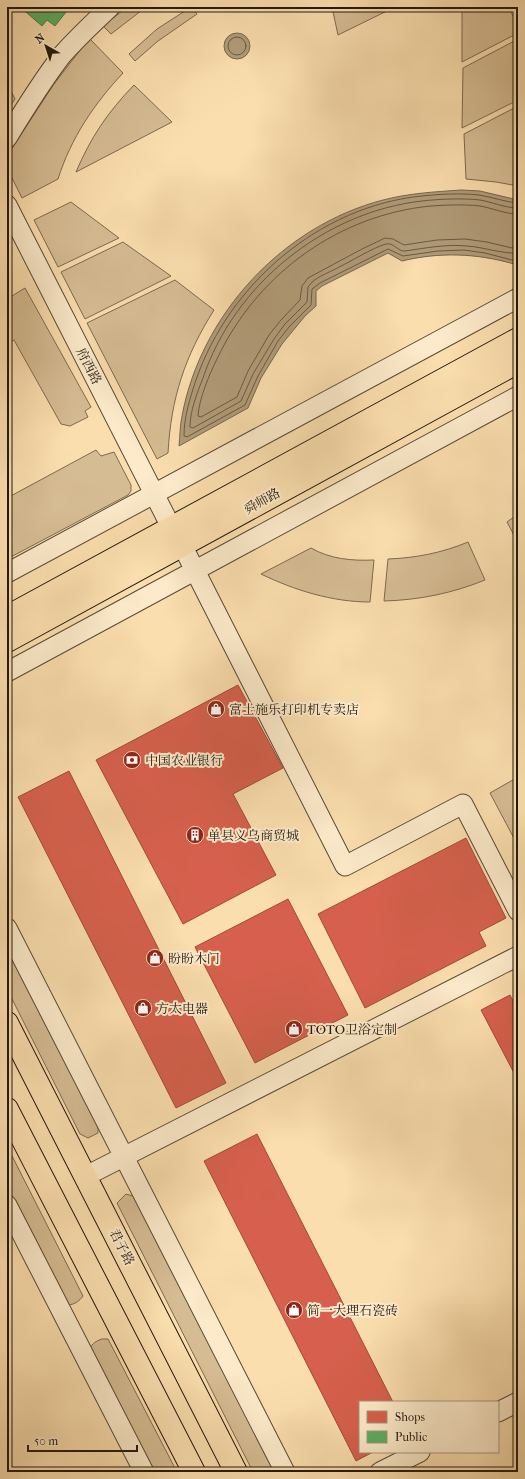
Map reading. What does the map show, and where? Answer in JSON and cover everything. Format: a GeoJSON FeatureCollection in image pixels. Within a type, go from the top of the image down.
{"type":"FeatureCollection","features":[{"type":"Feature","properties":{"kind":"main road","name":"舜师路"},"geometry":{"type":"LineString","coordinates":[[12,640],[176,536],[518,339]]}},
{"type":"Feature","properties":{"kind":"main road","name":"舜师路"},"geometry":{"type":"LineString","coordinates":[[7,616],[176,536],[518,362]]}},
{"type":"Feature","properties":{"kind":"main road"},"geometry":{"type":"LineString","coordinates":[[7,610],[36,601]]}},
{"type":"Feature","properties":{"kind":"main road","name":"君子路"},"geometry":{"type":"LineString","coordinates":[[7,1022],[236,1472]]}},
{"type":"Feature","properties":{"kind":"main road"},"geometry":{"type":"LineString","coordinates":[[7,1109],[194,1472]]}},
{"type":"Feature","properties":{"kind":"street"},"geometry":{"type":"LineString","coordinates":[[7,138],[22,113],[62,56],[89,26],[110,7]]}},
{"type":"Feature","properties":{"kind":"street","name":"府西路"},"geometry":{"type":"LineString","coordinates":[[7,205],[345,866],[463,804],[518,911]]}},
{"type":"Feature","properties":{"kind":"street"},"geometry":{"type":"LineString","coordinates":[[7,573],[518,298]]}},
{"type":"Feature","properties":{"kind":"street"},"geometry":{"type":"LineString","coordinates":[[7,672],[518,396]]}},
{"type":"Feature","properties":{"kind":"street"},"geometry":{"type":"LineString","coordinates":[[7,928],[285,1472]]}},
{"type":"Feature","properties":{"kind":"street"},"geometry":{"type":"LineString","coordinates":[[86,1176],[518,956]]}},
{"type":"Feature","properties":{"kind":"street"},"geometry":{"type":"LineString","coordinates":[[7,1205],[144,1472]]}},
{"type":"Feature","properties":{"kind":"street"},"geometry":{"type":"LineString","coordinates":[[499,1412],[518,1402]]}},
{"type":"Feature","properties":{"kind":"street"},"geometry":{"type":"LineString","coordinates":[[380,1472],[418,1453]]}},
{"type":"Feature","properties":{"kind":"shaded area"},"geometry":{"type":"Polygon","coordinates":[[[127,7],[146,7],[111,34],[103,26],[127,7]]]}},
{"type":"Feature","properties":{"kind":"shaded area"},"geometry":{"type":"Polygon","coordinates":[[[191,7],[197,14],[158,41],[135,61],[129,54],[157,29],[191,7]]]}},
{"type":"Feature","properties":{"kind":"shaded area"},"geometry":{"type":"Polygon","coordinates":[[[332,7],[395,7],[338,35],[332,7]]]}},
{"type":"Feature","properties":{"kind":"shaded area"},"geometry":{"type":"Polygon","coordinates":[[[462,7],[508,7],[518,25],[518,33],[462,62],[462,7]]]}},
{"type":"Feature","properties":{"kind":"shaded area"},"geometry":{"type":"Polygon","coordinates":[[[90,39],[123,73],[102,97],[84,122],[63,164],[58,179],[22,198],[7,168],[7,156],[54,84],[90,39]]]}},
{"type":"Feature","properties":{"kind":"shaded area"},"geometry":{"type":"Polygon","coordinates":[[[518,39],[518,100],[462,128],[463,68],[518,39]]]}},
{"type":"Feature","properties":{"kind":"shaded area"},"geometry":{"type":"Polygon","coordinates":[[[7,83],[15,99],[7,111],[7,83]]]}},
{"type":"Feature","properties":{"kind":"shaded area"},"geometry":{"type":"Polygon","coordinates":[[[134,85],[172,122],[76,172],[100,126],[134,85]]]}},
{"type":"Feature","properties":{"kind":"shaded area"},"geometry":{"type":"Polygon","coordinates":[[[518,106],[518,186],[466,179],[464,134],[518,106]]]}},
{"type":"Feature","properties":{"kind":"shaded area"},"geometry":{"type":"Polygon","coordinates":[[[71,202],[119,238],[58,267],[34,220],[71,202]]]}},
{"type":"Feature","properties":{"kind":"shaded area"},"geometry":{"type":"Polygon","coordinates":[[[123,242],[171,276],[85,319],[61,272],[123,242]]]}},
{"type":"Feature","properties":{"kind":"shaded area"},"geometry":{"type":"Polygon","coordinates":[[[175,280],[214,310],[195,344],[181,378],[172,414],[168,453],[157,459],[87,323],[175,280]]]}},
{"type":"Feature","properties":{"kind":"shaded area"},"geometry":{"type":"Polygon","coordinates":[[[7,287],[12,296],[25,288],[91,407],[85,411],[88,417],[70,426],[61,424],[14,340],[7,344],[7,287]]]}},
{"type":"Feature","properties":{"kind":"shaded area"},"geometry":{"type":"Polygon","coordinates":[[[96,450],[101,456],[114,452],[131,485],[131,491],[128,495],[7,559],[7,498],[96,450]]]}},
{"type":"Feature","properties":{"kind":"shaded area"},"geometry":{"type":"Polygon","coordinates":[[[518,514],[518,543],[507,522],[518,514]]]}},
{"type":"Feature","properties":{"kind":"shaded area"},"geometry":{"type":"Polygon","coordinates":[[[468,542],[485,580],[461,589],[436,595],[384,601],[388,559],[428,554],[468,542]]]}},
{"type":"Feature","properties":{"kind":"shaded area"},"geometry":{"type":"Polygon","coordinates":[[[311,548],[333,557],[374,560],[370,602],[342,600],[314,594],[300,590],[261,574],[311,548]]]}},
{"type":"Feature","properties":{"kind":"shaded area"},"geometry":{"type":"Polygon","coordinates":[[[518,777],[518,846],[490,793],[518,777]]]}},
{"type":"Feature","properties":{"kind":"shaded area"},"geometry":{"type":"Polygon","coordinates":[[[7,946],[98,1123],[98,1133],[88,1138],[80,1134],[7,989],[7,946]]]}},
{"type":"Feature","properties":{"kind":"shaded area"},"geometry":{"type":"Polygon","coordinates":[[[7,1146],[83,1296],[74,1304],[71,1305],[63,1301],[7,1192],[7,1146]]]}},
{"type":"Feature","properties":{"kind":"shaded area"},"geometry":{"type":"Polygon","coordinates":[[[126,1194],[136,1197],[276,1472],[253,1472],[117,1203],[126,1194]]]}},
{"type":"Feature","properties":{"kind":"shaded area"},"geometry":{"type":"Polygon","coordinates":[[[102,1339],[108,1339],[177,1472],[150,1472],[89,1349],[95,1342],[102,1339]]]}},
{"type":"Feature","properties":{"kind":"water"},"geometry":{"type":"Polygon","coordinates":[[[237,33],[246,37],[250,46],[246,55],[237,59],[228,55],[224,46],[228,37],[237,33]]]}},
{"type":"Feature","properties":{"kind":"water"},"geometry":{"type":"Polygon","coordinates":[[[461,190],[480,191],[518,200],[518,262],[514,264],[500,260],[458,255],[430,256],[402,261],[388,253],[322,286],[316,291],[316,306],[305,316],[282,344],[261,378],[248,408],[179,446],[182,416],[192,378],[207,343],[228,310],[252,280],[280,253],[312,230],[346,213],[383,200],[422,193],[461,190]]]}},
{"type":"Feature","properties":{"kind":"building: Shops","name":"单县义乌商贸城"},"geometry":{"type":"Polygon","coordinates":[[[238,685],[283,768],[233,794],[276,875],[183,924],[96,760],[238,685]]]}},
{"type":"Feature","properties":{"kind":"building: Shops"},"geometry":{"type":"Polygon","coordinates":[[[69,771],[226,1083],[176,1108],[18,797],[69,771]]]}},
{"type":"Feature","properties":{"kind":"building: Shops"},"geometry":{"type":"Polygon","coordinates":[[[466,838],[506,918],[479,932],[486,946],[365,1008],[318,914],[466,838]]]}},
{"type":"Feature","properties":{"kind":"building: Shops"},"geometry":{"type":"Polygon","coordinates":[[[288,899],[348,1015],[255,1063],[195,947],[288,899]]]}},
{"type":"Feature","properties":{"kind":"building: Shops"},"geometry":{"type":"Polygon","coordinates":[[[510,995],[518,1011],[518,1071],[514,1073],[481,1010],[510,995]]]}},
{"type":"Feature","properties":{"kind":"building: Shops"},"geometry":{"type":"Polygon","coordinates":[[[257,1134],[392,1401],[359,1401],[359,1453],[371,1453],[356,1461],[204,1161],[257,1134]]]}},
{"type":"Feature","properties":{"kind":"building: Public"},"geometry":{"type":"Polygon","coordinates":[[[20,7],[70,7],[55,26],[47,20],[42,26],[20,7]]]}},
{"type":"Feature","properties":{"kind":"building: Public"},"geometry":{"type":"Polygon","coordinates":[[[7,413],[12,422],[7,424],[7,413]]]}},
{"type":"Feature","properties":{"kind":"place","name":"富士施乐打印机专卖店"},"geometry":{"type":"Point","coordinates":[216,709]}},
{"type":"Feature","properties":{"kind":"place","name":"中国农业银行"},"geometry":{"type":"Point","coordinates":[132,760]}},
{"type":"Feature","properties":{"kind":"place","name":"单县义乌商贸城"},"geometry":{"type":"Point","coordinates":[195,835]}},
{"type":"Feature","properties":{"kind":"place","name":"盼盼木门"},"geometry":{"type":"Point","coordinates":[155,958]}},
{"type":"Feature","properties":{"kind":"place","name":"方太电器"},"geometry":{"type":"Point","coordinates":[143,1008]}},
{"type":"Feature","properties":{"kind":"place","name":"TOTO卫浴定制"},"geometry":{"type":"Point","coordinates":[294,1029]}},
{"type":"Feature","properties":{"kind":"place","name":"简一大理石瓷砖"},"geometry":{"type":"Point","coordinates":[294,1310]}}]}
